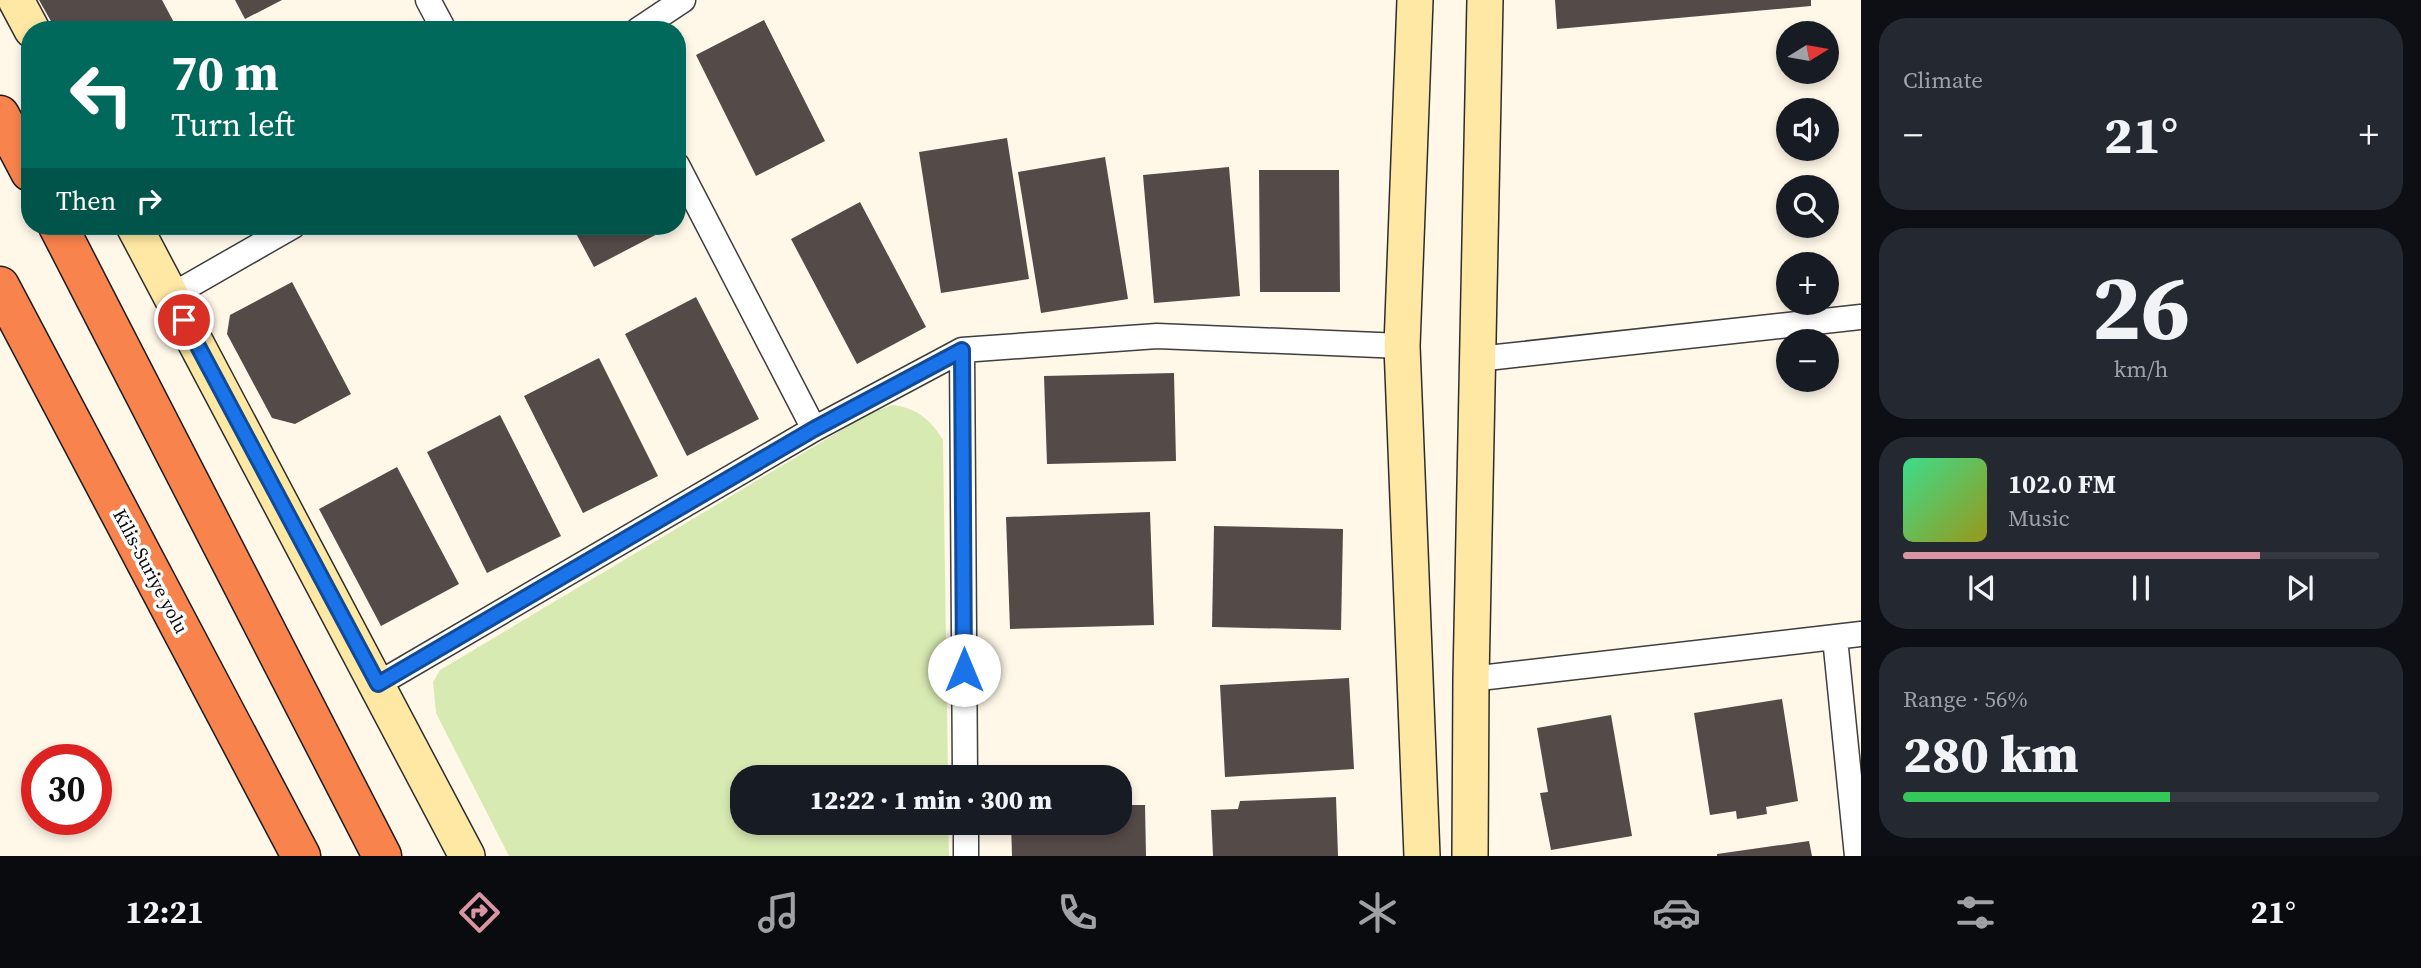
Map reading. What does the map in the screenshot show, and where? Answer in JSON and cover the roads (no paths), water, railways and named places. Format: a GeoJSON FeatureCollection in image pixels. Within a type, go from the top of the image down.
{"type":"FeatureCollection","features":[{"type":"Feature","properties":{"kind":"highway"},"geometry":{"type":"LineString","coordinates":[[0,115],[21,155]]}},
{"type":"Feature","properties":{"kind":"highway"},"geometry":{"type":"LineString","coordinates":[[63,235],[382,856]]}},
{"type":"Feature","properties":{"kind":"highway","name":"Kilis-Suriye yolu"},"geometry":{"type":"LineString","coordinates":[[0,286],[301,856]]}},
{"type":"Feature","properties":{"kind":"street"},"geometry":{"type":"LineString","coordinates":[[16,0],[27,21]]}},
{"type":"Feature","properties":{"kind":"street"},"geometry":{"type":"LineString","coordinates":[[428,0],[439,21]]}},
{"type":"Feature","properties":{"kind":"street"},"geometry":{"type":"LineString","coordinates":[[652,21],[683,0]]}},
{"type":"Feature","properties":{"kind":"street"},"geometry":{"type":"LineString","coordinates":[[1415,0],[1402,346],[1422,856]]}},
{"type":"Feature","properties":{"kind":"street"},"geometry":{"type":"LineString","coordinates":[[1470,856],[1471,679],[1485,0]]}},
{"type":"Feature","properties":{"kind":"street"},"geometry":{"type":"LineString","coordinates":[[686,182],[814,429]]}},
{"type":"Feature","properties":{"kind":"street"},"geometry":{"type":"LineString","coordinates":[[139,235],[467,856]]}},
{"type":"Feature","properties":{"kind":"street"},"geometry":{"type":"LineString","coordinates":[[171,296],[277,235]]}},
{"type":"Feature","properties":{"kind":"street"},"geometry":{"type":"LineString","coordinates":[[1478,359],[1861,317]]}},
{"type":"Feature","properties":{"kind":"street"},"geometry":{"type":"LineString","coordinates":[[378,684],[814,429],[962,350],[1157,336],[1402,346]]}},
{"type":"Feature","properties":{"kind":"street"},"geometry":{"type":"LineString","coordinates":[[962,350],[965,765]]}},
{"type":"Feature","properties":{"kind":"street"},"geometry":{"type":"LineString","coordinates":[[1471,679],[1861,634]]}},
{"type":"Feature","properties":{"kind":"street"},"geometry":{"type":"LineString","coordinates":[[1835,638],[1857,856]]}},
{"type":"Feature","properties":{"kind":"street"},"geometry":{"type":"LineString","coordinates":[[966,835],[966,856]]}}]}
